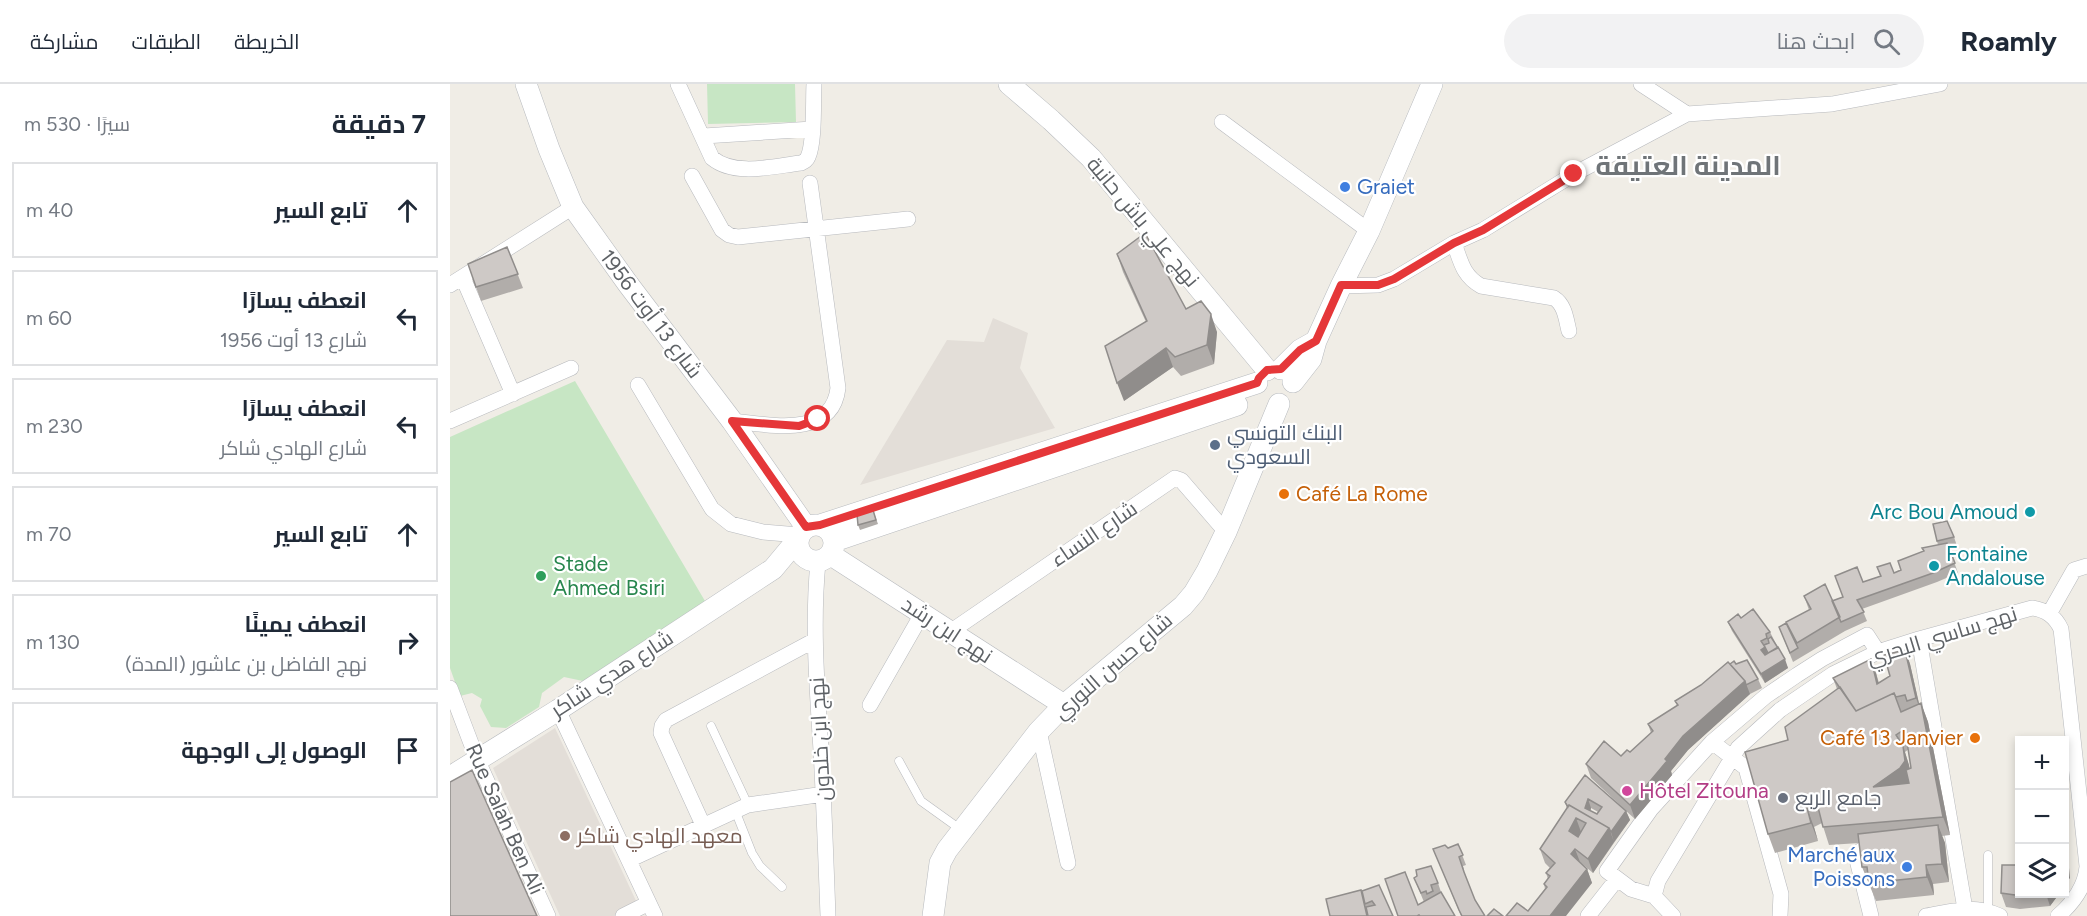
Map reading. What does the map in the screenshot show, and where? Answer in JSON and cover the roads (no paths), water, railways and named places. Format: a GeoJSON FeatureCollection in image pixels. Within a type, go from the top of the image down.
{"type":"FeatureCollection","features":[{"type":"Feature","properties":{"kind":"street","name":"شارع 13 أوت 1956"},"geometry":{"type":"LineString","coordinates":[[526,84],[573,207],[732,421],[815,543]]}},
{"type":"Feature","properties":{"kind":"street"},"geometry":{"type":"LineString","coordinates":[[678,84],[704,136],[712,158],[722,165],[742,168],[801,163],[806,160],[809,156],[813,129],[814,84]]}},
{"type":"Feature","properties":{"kind":"street","name":"نهج علي باش حانبة"},"geometry":{"type":"LineString","coordinates":[[1009,84],[1091,158],[1273,384]]}},
{"type":"Feature","properties":{"kind":"street","name":"شارع حسن النوري"},"geometry":{"type":"LineString","coordinates":[[933,916],[940,863],[961,830],[1039,730],[1064,705],[1183,606],[1194,593],[1226,532],[1273,384],[1311,359],[1316,341],[1369,231],[1432,84]]}},
{"type":"Feature","properties":{"kind":"street"},"geometry":{"type":"LineString","coordinates":[[1641,84],[1687,114]]}},
{"type":"Feature","properties":{"kind":"street"},"geometry":{"type":"LineString","coordinates":[[1341,285],[1378,285],[1394,279],[1454,243],[1483,230],[1574,174],[1687,114],[1832,104],[1940,84]]}},
{"type":"Feature","properties":{"kind":"street"},"geometry":{"type":"LineString","coordinates":[[1222,122],[1369,231]]}},
{"type":"Feature","properties":{"kind":"street"},"geometry":{"type":"LineString","coordinates":[[704,136],[813,129]]}},
{"type":"Feature","properties":{"kind":"street"},"geometry":{"type":"LineString","coordinates":[[692,176],[722,230],[738,237],[908,219]]}},
{"type":"Feature","properties":{"kind":"street"},"geometry":{"type":"LineString","coordinates":[[732,421],[799,426],[818,419],[837,397],[838,388],[810,183]]}},
{"type":"Feature","properties":{"kind":"street"},"geometry":{"type":"LineString","coordinates":[[513,394],[457,282],[573,207]]}},
{"type":"Feature","properties":{"kind":"street"},"geometry":{"type":"LineString","coordinates":[[1454,243],[1467,276],[1472,281],[1481,286],[1554,298],[1563,307],[1569,331]]}},
{"type":"Feature","properties":{"kind":"street"},"geometry":{"type":"LineString","coordinates":[[450,421],[571,368]]}},
{"type":"Feature","properties":{"kind":"street"},"geometry":{"type":"LineString","coordinates":[[638,386],[712,509],[731,524],[815,543],[1273,384]]}},
{"type":"Feature","properties":{"kind":"street","name":"شارع النساء"},"geometry":{"type":"LineString","coordinates":[[950,632],[1175,478],[1181,480],[1226,532]]}},
{"type":"Feature","properties":{"kind":"street","name":"شارع هدي شاكر"},"geometry":{"type":"LineString","coordinates":[[450,777],[558,710],[815,543]]}},
{"type":"Feature","properties":{"kind":"street","name":"نهج ابن رشد"},"geometry":{"type":"LineString","coordinates":[[815,543],[1064,705]]}},
{"type":"Feature","properties":{"kind":"street","name":"نهج ابن خلدون"},"geometry":{"type":"LineString","coordinates":[[815,543],[815,639],[828,916]]}},
{"type":"Feature","properties":{"kind":"street"},"geometry":{"type":"LineString","coordinates":[[2049,614],[2074,570],[2087,566]]}},
{"type":"Feature","properties":{"kind":"street","name":"نهج ساسي البحري"},"geometry":{"type":"LineString","coordinates":[[1657,905],[1658,881],[1732,757],[1738,748],[1780,710],[1833,674],[1878,652],[2032,608],[2042,610],[2056,618],[2061,629],[2087,867],[2085,880],[2079,893],[2058,916]]}},
{"type":"Feature","properties":{"kind":"street"},"geometry":{"type":"LineString","coordinates":[[870,705],[922,614]]}},
{"type":"Feature","properties":{"kind":"street"},"geometry":{"type":"LineString","coordinates":[[1588,916],[1651,810],[1712,742],[1766,696],[1822,659],[1867,635],[1878,652]]}},
{"type":"Feature","properties":{"kind":"street"},"geometry":{"type":"LineString","coordinates":[[704,825],[661,733],[662,726],[666,720],[815,639]]}},
{"type":"Feature","properties":{"kind":"street"},"geometry":{"type":"LineString","coordinates":[[1919,639],[1948,840],[1965,909]]}},
{"type":"Feature","properties":{"kind":"street","name":"Rue Salah Ben Ali"},"geometry":{"type":"LineString","coordinates":[[450,688],[477,759],[548,916]]}},
{"type":"Feature","properties":{"kind":"street"},"geometry":{"type":"LineString","coordinates":[[558,710],[652,910],[623,916]]}},
{"type":"Feature","properties":{"kind":"street"},"geometry":{"type":"LineString","coordinates":[[1039,730],[1068,863]]}},
{"type":"Feature","properties":{"kind":"street"},"geometry":{"type":"LineString","coordinates":[[1712,742],[1746,768],[1781,894],[1779,916]]}},
{"type":"Feature","properties":{"kind":"street"},"geometry":{"type":"LineString","coordinates":[[628,860],[741,808],[824,794]]}},
{"type":"Feature","properties":{"kind":"street"},"geometry":{"type":"LineString","coordinates":[[1871,916],[1857,855],[1864,848],[1898,844]]}},
{"type":"Feature","properties":{"kind":"street"},"geometry":{"type":"LineString","coordinates":[[1612,875],[1673,916]]}},
{"type":"Feature","properties":{"kind":"street"},"geometry":{"type":"LineString","coordinates":[[1926,916],[1972,908],[1994,913]]}},
{"type":"Feature","properties":{"kind":"lane"},"geometry":{"type":"LineString","coordinates":[[711,726],[741,808],[752,853],[760,866],[782,886]]}},
{"type":"Feature","properties":{"kind":"lane"},"geometry":{"type":"LineString","coordinates":[[899,761],[921,801],[961,830]]}},
{"type":"Feature","properties":{"kind":"lane"},"geometry":{"type":"LineString","coordinates":[[1988,855],[1994,913]]}},
{"type":"Feature","properties":{"kind":"place","name":"Graiet"},"geometry":{"type":"Point","coordinates":[1345,187]}},
{"type":"Feature","properties":{"kind":"place","name":"البنك التونسي السعودي"},"geometry":{"type":"Point","coordinates":[1215,445]}},
{"type":"Feature","properties":{"kind":"place","name":"Café La Rome"},"geometry":{"type":"Point","coordinates":[1284,494]}},
{"type":"Feature","properties":{"kind":"place","name":"Arc Bou Amoud"},"geometry":{"type":"Point","coordinates":[2030,512]}},
{"type":"Feature","properties":{"kind":"place","name":"Fontaine Andalouse"},"geometry":{"type":"Point","coordinates":[1934,566]}},
{"type":"Feature","properties":{"kind":"place","name":"Stade Ahmed Bsiri"},"geometry":{"type":"Point","coordinates":[541,576]}},
{"type":"Feature","properties":{"kind":"place","name":"Café 13 Janvier"},"geometry":{"type":"Point","coordinates":[1975,738]}},
{"type":"Feature","properties":{"kind":"place","name":"Hôtel Zitouna"},"geometry":{"type":"Point","coordinates":[1627,791]}},
{"type":"Feature","properties":{"kind":"place","name":"جامع الربع"},"geometry":{"type":"Point","coordinates":[1783,798]}},
{"type":"Feature","properties":{"kind":"place","name":"معهد الهادي شاكر"},"geometry":{"type":"Point","coordinates":[565,836]}},
{"type":"Feature","properties":{"kind":"place","name":"Marché aux Poissons"},"geometry":{"type":"Point","coordinates":[1907,867]}},
{"type":"Feature","properties":{"kind":"district","name":"المدينة العتيقة"},"geometry":{"type":"Point","coordinates":[1688,166]}}]}
